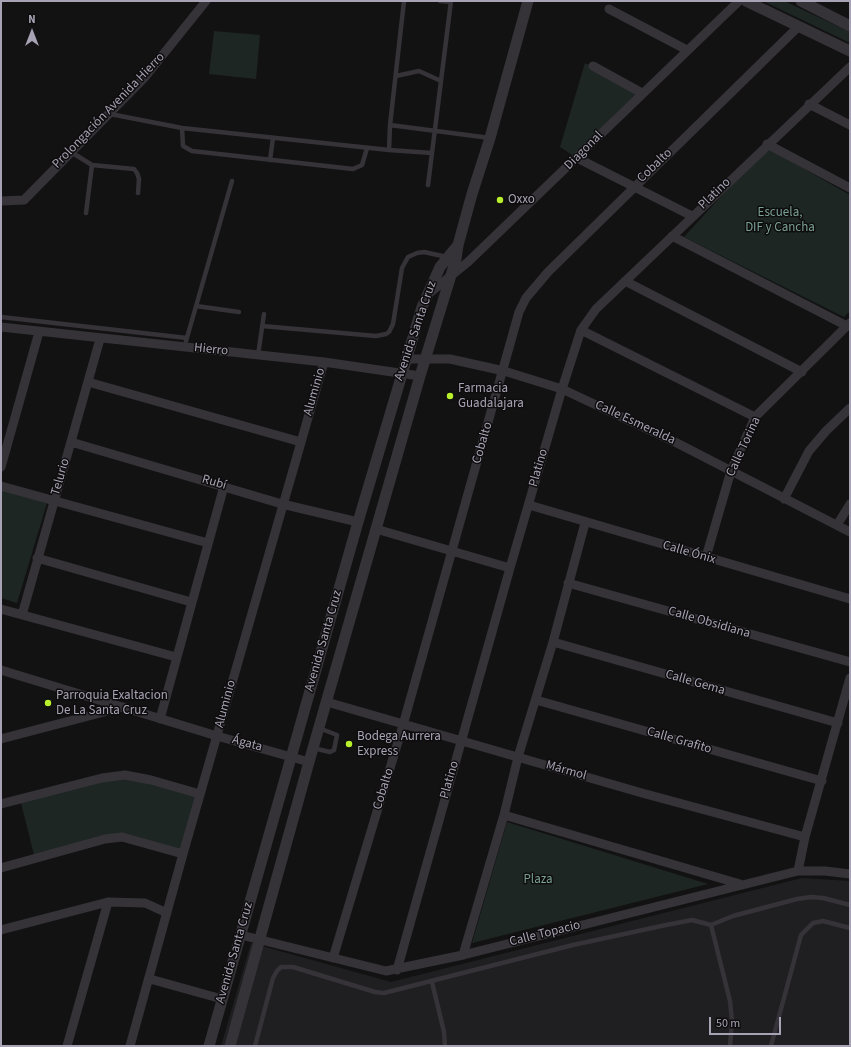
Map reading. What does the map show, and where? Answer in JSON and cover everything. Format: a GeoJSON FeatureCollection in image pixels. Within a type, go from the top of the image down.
{"type":"FeatureCollection","features":[{"type":"Feature","properties":{"kind":"street","name":"Prolongación Avenida Hierro"},"geometry":{"type":"LineString","coordinates":[[1,201],[24,200],[110,114],[166,53],[206,1]]}},
{"type":"Feature","properties":{"kind":"street","name":"Avenida Santa Cruz"},"geometry":{"type":"LineString","coordinates":[[209,1046],[401,373],[426,296],[458,245],[490,138],[528,1]]}},
{"type":"Feature","properties":{"kind":"street","name":"Diagonal"},"geometry":{"type":"LineString","coordinates":[[426,296],[449,280],[577,158],[642,92],[739,1]]}},
{"type":"Feature","properties":{"kind":"street"},"geometry":{"type":"LineString","coordinates":[[746,1],[850,51]]}},
{"type":"Feature","properties":{"kind":"street"},"geometry":{"type":"LineString","coordinates":[[801,1],[850,26]]}},
{"type":"Feature","properties":{"kind":"street"},"geometry":{"type":"LineString","coordinates":[[609,9],[687,50]]}},
{"type":"Feature","properties":{"kind":"street","name":"Cobalto"},"geometry":{"type":"LineString","coordinates":[[333,958],[403,724],[504,371],[519,312],[526,298],[548,272],[633,187],[799,26]]}},
{"type":"Feature","properties":{"kind":"street"},"geometry":{"type":"LineString","coordinates":[[592,66],[642,92]]}},
{"type":"Feature","properties":{"kind":"street","name":"Platino"},"geometry":{"type":"LineString","coordinates":[[397,970],[510,568],[562,389],[581,330],[596,309],[767,144],[850,67]]}},
{"type":"Feature","properties":{"kind":"street"},"geometry":{"type":"LineString","coordinates":[[809,104],[850,125]]}},
{"type":"Feature","properties":{"kind":"street"},"geometry":{"type":"LineString","coordinates":[[767,144],[850,188]]}},
{"type":"Feature","properties":{"kind":"street"},"geometry":{"type":"LineString","coordinates":[[577,158],[692,216]]}},
{"type":"Feature","properties":{"kind":"street"},"geometry":{"type":"LineString","coordinates":[[672,236],[848,324]]}},
{"type":"Feature","properties":{"kind":"street","name":"Avenida Santa Cruz"},"geometry":{"type":"LineString","coordinates":[[230,1046],[309,762],[449,280],[451,258]]}},
{"type":"Feature","properties":{"kind":"street"},"geometry":{"type":"LineString","coordinates":[[451,258],[468,262]]}},
{"type":"Feature","properties":{"kind":"street"},"geometry":{"type":"LineString","coordinates":[[625,281],[802,372]]}},
{"type":"Feature","properties":{"kind":"street","name":"Calle Torina"},"geometry":{"type":"LineString","coordinates":[[706,558],[730,470],[755,417],[802,372],[848,324]]}},
{"type":"Feature","properties":{"kind":"street","name":"Hierro"},"geometry":{"type":"LineString","coordinates":[[1,327],[324,362],[420,376]]}},
{"type":"Feature","properties":{"kind":"street"},"geometry":{"type":"LineString","coordinates":[[581,330],[755,417]]}},
{"type":"Feature","properties":{"kind":"street"},"geometry":{"type":"LineString","coordinates":[[1,467],[39,332]]}},
{"type":"Feature","properties":{"kind":"street","name":"Telurio"},"geometry":{"type":"LineString","coordinates":[[22,615],[100,338]]}},
{"type":"Feature","properties":{"kind":"street","name":"Calle Esmeralda"},"geometry":{"type":"LineString","coordinates":[[406,359],[450,359],[504,371],[562,389],[675,442],[850,532]]}},
{"type":"Feature","properties":{"kind":"street","name":"Aluminio"},"geometry":{"type":"LineString","coordinates":[[130,1046],[282,504],[324,362]]}},
{"type":"Feature","properties":{"kind":"street"},"geometry":{"type":"LineString","coordinates":[[88,382],[301,442]]}},
{"type":"Feature","properties":{"kind":"street"},"geometry":{"type":"LineString","coordinates":[[784,499],[809,451],[826,431],[850,408]]}},
{"type":"Feature","properties":{"kind":"street","name":"Rubí"},"geometry":{"type":"LineString","coordinates":[[71,442],[282,504],[358,522]]}},
{"type":"Feature","properties":{"kind":"street"},"geometry":{"type":"LineString","coordinates":[[1,486],[208,543]]}},
{"type":"Feature","properties":{"kind":"street"},"geometry":{"type":"LineString","coordinates":[[160,719],[224,486]]}},
{"type":"Feature","properties":{"kind":"street"},"geometry":{"type":"LineString","coordinates":[[837,525],[850,504]]}},
{"type":"Feature","properties":{"kind":"street","name":"Calle Ónix"},"geometry":{"type":"LineString","coordinates":[[529,505],[585,523],[850,599]]}},
{"type":"Feature","properties":{"kind":"street"},"geometry":{"type":"LineString","coordinates":[[463,955],[504,815],[518,757],[553,642],[585,523]]}},
{"type":"Feature","properties":{"kind":"street"},"geometry":{"type":"LineString","coordinates":[[376,529],[510,568]]}},
{"type":"Feature","properties":{"kind":"street"},"geometry":{"type":"LineString","coordinates":[[37,558],[191,602]]}},
{"type":"Feature","properties":{"kind":"street","name":"Calle Obsidiana"},"geometry":{"type":"LineString","coordinates":[[568,583],[850,662]]}},
{"type":"Feature","properties":{"kind":"street"},"geometry":{"type":"LineString","coordinates":[[1,609],[176,658]]}},
{"type":"Feature","properties":{"kind":"street","name":"Calle Gema"},"geometry":{"type":"LineString","coordinates":[[553,642],[838,723]]}},
{"type":"Feature","properties":{"kind":"street","name":"Ágata"},"geometry":{"type":"LineString","coordinates":[[1,670],[160,719],[309,762]]}},
{"type":"Feature","properties":{"kind":"street"},"geometry":{"type":"LineString","coordinates":[[798,871],[805,837],[850,678]]}},
{"type":"Feature","properties":{"kind":"street","name":"Calle Grafito"},"geometry":{"type":"LineString","coordinates":[[536,700],[822,781]]}},
{"type":"Feature","properties":{"kind":"street","name":"Mármol"},"geometry":{"type":"LineString","coordinates":[[327,702],[461,742],[805,837]]}},
{"type":"Feature","properties":{"kind":"street"},"geometry":{"type":"LineString","coordinates":[[1,740],[124,707]]}},
{"type":"Feature","properties":{"kind":"street"},"geometry":{"type":"LineString","coordinates":[[1,804],[102,778],[125,776],[151,780],[200,794]]}},
{"type":"Feature","properties":{"kind":"street"},"geometry":{"type":"LineString","coordinates":[[504,815],[741,884]]}},
{"type":"Feature","properties":{"kind":"street"},"geometry":{"type":"LineString","coordinates":[[1,868],[105,839],[122,837],[183,854]]}},
{"type":"Feature","properties":{"kind":"street","name":"Calle Topacio"},"geometry":{"type":"LineString","coordinates":[[241,935],[260,941],[386,971],[397,970],[463,955],[741,884],[798,871],[826,870],[850,874]]}},
{"type":"Feature","properties":{"kind":"street"},"geometry":{"type":"LineString","coordinates":[[1,930],[108,902],[145,903],[167,913]]}},
{"type":"Feature","properties":{"kind":"street"},"geometry":{"type":"LineString","coordinates":[[67,1046],[108,902]]}},
{"type":"Feature","properties":{"kind":"street"},"geometry":{"type":"LineString","coordinates":[[150,979],[222,999]]}},
{"type":"Feature","properties":{"kind":"lane"},"geometry":{"type":"LineString","coordinates":[[388,150],[404,1]]}},
{"type":"Feature","properties":{"kind":"lane"},"geometry":{"type":"LineString","coordinates":[[428,185],[450,1],[440,1]]}},
{"type":"Feature","properties":{"kind":"lane"},"geometry":{"type":"LineString","coordinates":[[396,76],[419,71],[441,81]]}},
{"type":"Feature","properties":{"kind":"lane"},"geometry":{"type":"LineString","coordinates":[[110,114],[182,128],[367,148],[432,153]]}},
{"type":"Feature","properties":{"kind":"lane"},"geometry":{"type":"LineString","coordinates":[[390,126],[490,138]]}},
{"type":"Feature","properties":{"kind":"lane"},"geometry":{"type":"LineString","coordinates":[[182,128],[183,146],[192,151],[270,160],[357,169],[362,166],[367,148]]}},
{"type":"Feature","properties":{"kind":"lane"},"geometry":{"type":"LineString","coordinates":[[270,160],[273,138]]}},
{"type":"Feature","properties":{"kind":"lane"},"geometry":{"type":"LineString","coordinates":[[71,152],[92,165],[134,169],[139,179],[138,193]]}},
{"type":"Feature","properties":{"kind":"lane"},"geometry":{"type":"LineString","coordinates":[[86,213],[92,165]]}},
{"type":"Feature","properties":{"kind":"lane"},"geometry":{"type":"LineString","coordinates":[[184,348],[232,181]]}},
{"type":"Feature","properties":{"kind":"lane"},"geometry":{"type":"LineString","coordinates":[[262,326],[376,336],[386,334],[389,332],[393,324],[402,268],[408,256],[424,252],[451,258]]}},
{"type":"Feature","properties":{"kind":"lane"},"geometry":{"type":"LineString","coordinates":[[196,306],[239,312]]}},
{"type":"Feature","properties":{"kind":"lane"},"geometry":{"type":"LineString","coordinates":[[258,355],[264,314]]}},
{"type":"Feature","properties":{"kind":"lane"},"geometry":{"type":"LineString","coordinates":[[1,317],[187,338]]}},
{"type":"Feature","properties":{"kind":"lane"},"geometry":{"type":"LineString","coordinates":[[314,748],[330,752],[334,750],[337,735],[319,728]]}},
{"type":"Feature","properties":{"kind":"lane"},"geometry":{"type":"LineString","coordinates":[[255,1046],[273,978],[276,970],[281,967],[293,967],[384,994],[573,945],[666,925],[692,920],[711,925],[733,916],[797,899],[811,897],[823,898],[850,905]]}},
{"type":"Feature","properties":{"kind":"lane"},"geometry":{"type":"LineString","coordinates":[[771,1046],[801,934],[813,923],[823,921],[850,928]]}},
{"type":"Feature","properties":{"kind":"lane"},"geometry":{"type":"LineString","coordinates":[[711,925],[730,1001],[732,1021],[730,1046]]}},
{"type":"Feature","properties":{"kind":"lane"},"geometry":{"type":"LineString","coordinates":[[432,982],[444,1032],[445,1046]]}},
{"type":"Feature","properties":{"kind":"shaded area"},"geometry":{"type":"Polygon","coordinates":[[[802,878],[850,881],[850,1046],[221,1046],[251,943],[391,982],[802,878]]]}},
{"type":"Feature","properties":{"kind":"green space"},"geometry":{"type":"Polygon","coordinates":[[[763,1],[784,1],[850,32],[850,43],[763,1]]]}},
{"type":"Feature","properties":{"kind":"green space"},"geometry":{"type":"Polygon","coordinates":[[[214,31],[260,35],[256,79],[209,74],[214,31]]]}},
{"type":"Feature","properties":{"kind":"green space"},"geometry":{"type":"Polygon","coordinates":[[[585,63],[642,93],[577,158],[560,147],[585,63]]]}},
{"type":"Feature","properties":{"kind":"green space","name":"Escuela, DIF y Cancha"},"geometry":{"type":"Polygon","coordinates":[[[766,147],[850,195],[850,311],[844,317],[684,237],[766,147]]]}},
{"type":"Feature","properties":{"kind":"green space"},"geometry":{"type":"Polygon","coordinates":[[[1,490],[47,503],[17,603],[1,598],[1,490]]]}},
{"type":"Feature","properties":{"kind":"green space"},"geometry":{"type":"Polygon","coordinates":[[[125,775],[200,794],[183,854],[122,837],[35,859],[20,799],[125,775]]]}},
{"type":"Feature","properties":{"kind":"green space","name":"Plaza"},"geometry":{"type":"Polygon","coordinates":[[[507,822],[708,884],[472,943],[507,822]]]}},
{"type":"Feature","properties":{"kind":"place","name":"Oxxo"},"geometry":{"type":"Point","coordinates":[500,200]}},
{"type":"Feature","properties":{"kind":"place","name":"Farmacia Guadalajara"},"geometry":{"type":"Point","coordinates":[450,396]}},
{"type":"Feature","properties":{"kind":"place","name":"Parroquia Exaltacion De La Santa Cruz"},"geometry":{"type":"Point","coordinates":[48,703]}},
{"type":"Feature","properties":{"kind":"place","name":"Bodega Aurrera Express"},"geometry":{"type":"Point","coordinates":[349,744]}}]}
